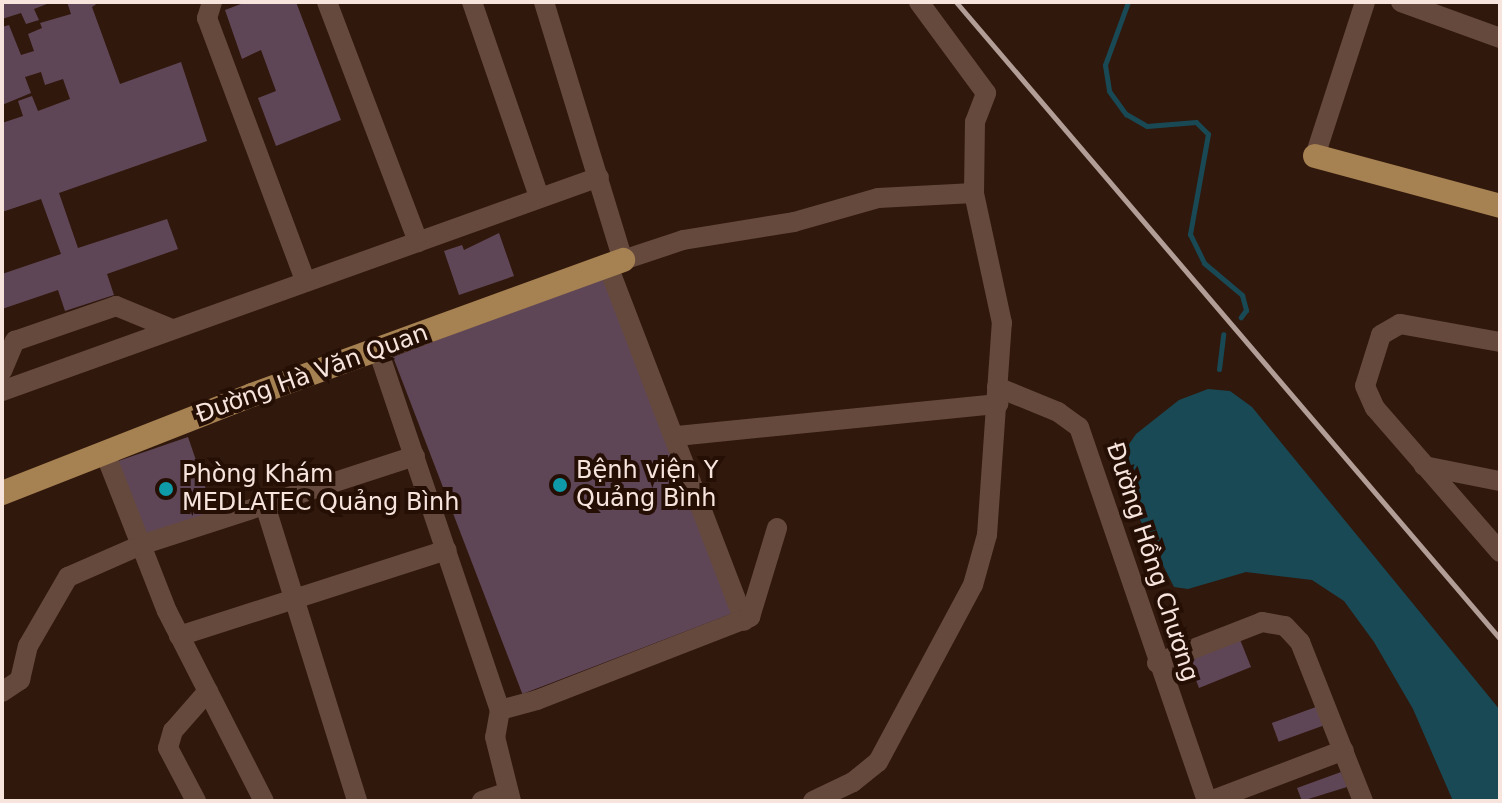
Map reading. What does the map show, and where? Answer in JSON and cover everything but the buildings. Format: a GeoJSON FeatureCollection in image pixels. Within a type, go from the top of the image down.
{"type":"FeatureCollection","features":[{"type":"Feature","properties":{"kind":"main road"},"geometry":{"type":"LineString","coordinates":[[1315,156],[1500,206]]}},
{"type":"Feature","properties":{"kind":"main road","name":"Đường Hà Văn Quan"},"geometry":{"type":"LineString","coordinates":[[2,493],[616,263]]}},
{"type":"Feature","properties":{"kind":"street"},"geometry":{"type":"LineString","coordinates":[[212,2],[207,18],[305,280]]}},
{"type":"Feature","properties":{"kind":"street"},"geometry":{"type":"LineString","coordinates":[[327,2],[418,242]]}},
{"type":"Feature","properties":{"kind":"street"},"geometry":{"type":"LineString","coordinates":[[472,2],[539,197]]}},
{"type":"Feature","properties":{"kind":"street"},"geometry":{"type":"LineString","coordinates":[[544,2],[599,177],[616,263],[744,621]]}},
{"type":"Feature","properties":{"kind":"street"},"geometry":{"type":"LineString","coordinates":[[813,801],[853,782],[878,762],[973,585],[987,535],[1002,323],[974,193],[975,122],[986,93],[919,2]]}},
{"type":"Feature","properties":{"kind":"street"},"geometry":{"type":"LineString","coordinates":[[1315,156],[1365,2]]}},
{"type":"Feature","properties":{"kind":"street"},"geometry":{"type":"LineString","coordinates":[[1401,2],[1500,38]]}},
{"type":"Feature","properties":{"kind":"street"},"geometry":{"type":"LineString","coordinates":[[2,391],[599,177]]}},
{"type":"Feature","properties":{"kind":"street"},"geometry":{"type":"LineString","coordinates":[[616,263],[683,240],[794,222],[878,198],[974,193]]}},
{"type":"Feature","properties":{"kind":"street"},"geometry":{"type":"LineString","coordinates":[[2,371],[15,341],[116,306],[172,329]]}},
{"type":"Feature","properties":{"kind":"street"},"geometry":{"type":"LineString","coordinates":[[1500,342],[1400,324],[1381,335],[1365,386],[1375,408],[1500,552]]}},
{"type":"Feature","properties":{"kind":"street"},"geometry":{"type":"LineString","coordinates":[[378,350],[500,710],[495,737],[509,797],[482,801]]}},
{"type":"Feature","properties":{"kind":"street"},"geometry":{"type":"LineString","coordinates":[[677,436],[998,395]]}},
{"type":"Feature","properties":{"kind":"street","name":"Đường Hồng Chương"},"geometry":{"type":"LineString","coordinates":[[998,395],[1058,412],[1079,427],[1157,663],[1208,801]]}},
{"type":"Feature","properties":{"kind":"street"},"geometry":{"type":"LineString","coordinates":[[105,453],[179,636],[264,801]]}},
{"type":"Feature","properties":{"kind":"street"},"geometry":{"type":"LineString","coordinates":[[2,692],[20,680],[28,646],[68,577],[141,545],[415,456]]}},
{"type":"Feature","properties":{"kind":"street"},"geometry":{"type":"LineString","coordinates":[[1424,466],[1500,481]]}},
{"type":"Feature","properties":{"kind":"street"},"geometry":{"type":"LineString","coordinates":[[265,505],[357,801]]}},
{"type":"Feature","properties":{"kind":"street"},"geometry":{"type":"LineString","coordinates":[[500,710],[744,621],[753,611],[777,528]]}},
{"type":"Feature","properties":{"kind":"street"},"geometry":{"type":"LineString","coordinates":[[179,636],[447,550]]}},
{"type":"Feature","properties":{"kind":"street"},"geometry":{"type":"LineString","coordinates":[[1157,663],[1262,622],[1285,626],[1300,642],[1363,801]]}},
{"type":"Feature","properties":{"kind":"street"},"geometry":{"type":"LineString","coordinates":[[196,801],[168,748],[173,731],[208,691]]}},
{"type":"Feature","properties":{"kind":"street"},"geometry":{"type":"LineString","coordinates":[[1208,801],[1344,750]]}},
{"type":"Feature","properties":{"kind":"water"},"geometry":{"type":"Polygon","coordinates":[[[1208,389],[1230,391],[1252,407],[1500,710],[1500,801],[1453,801],[1413,709],[1374,642],[1344,601],[1312,580],[1246,572],[1188,589],[1174,587],[1126,492],[1121,456],[1136,434],[1179,400],[1208,389]]]}},
{"type":"Feature","properties":{"kind":"waterway"},"geometry":{"type":"LineString","coordinates":[[1128,2],[1105,65],[1109,91],[1126,114],[1147,126],[1196,122],[1208,134],[1190,234],[1204,263],[1242,295],[1246,310],[1241,317]]}},
{"type":"Feature","properties":{"kind":"waterway"},"geometry":{"type":"LineString","coordinates":[[1219,369],[1223,334]]}},
{"type":"Feature","properties":{"kind":"railway"},"geometry":{"type":"LineString","coordinates":[[956,2],[1500,639]]}},
{"type":"Feature","properties":{"kind":"place","name":"Bệnh viện Y Quảng Bình"},"geometry":{"type":"Point","coordinates":[560,485]}},
{"type":"Feature","properties":{"kind":"place","name":"Phòng Khám MEDLATEC Quảng Bình"},"geometry":{"type":"Point","coordinates":[166,489]}}]}
